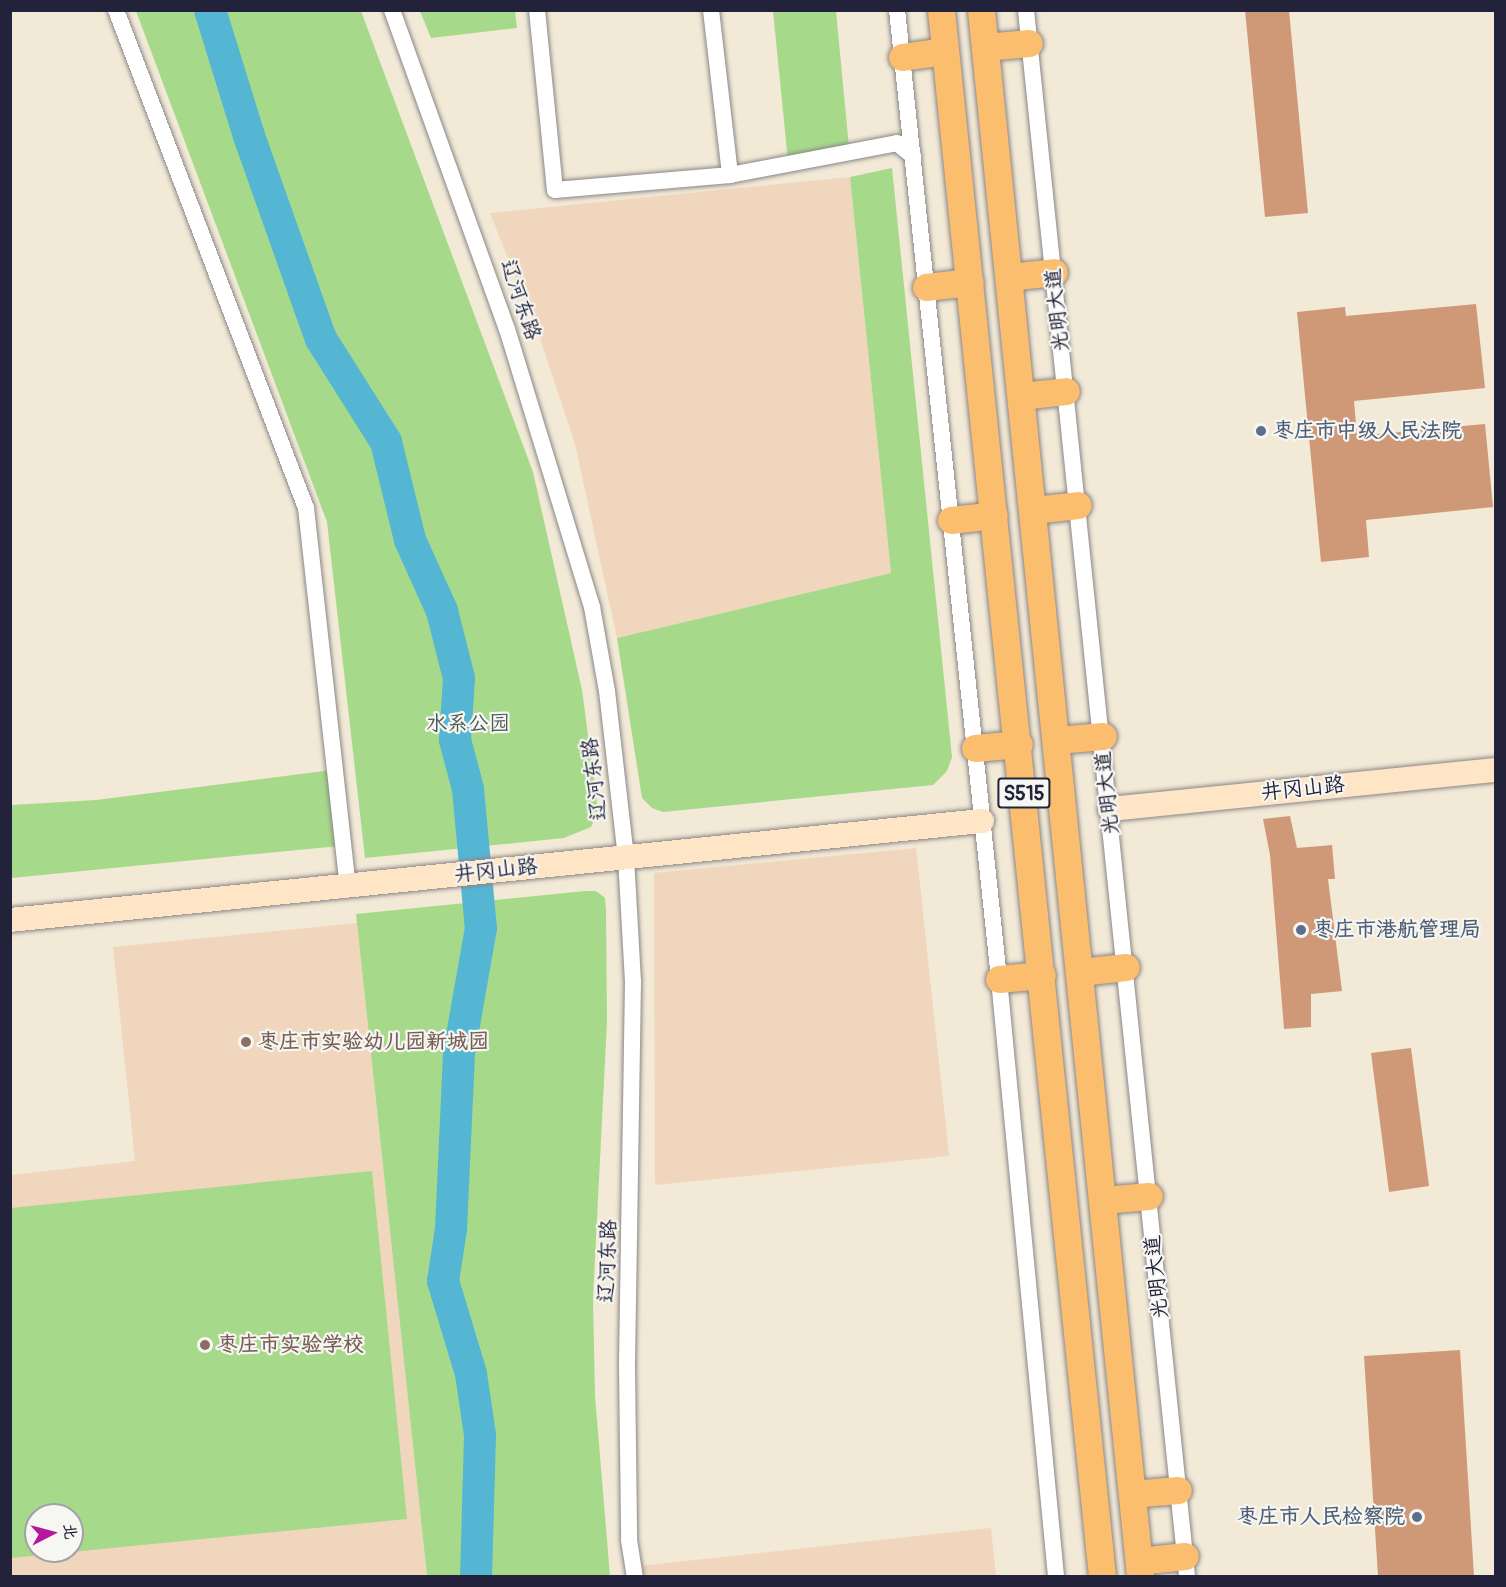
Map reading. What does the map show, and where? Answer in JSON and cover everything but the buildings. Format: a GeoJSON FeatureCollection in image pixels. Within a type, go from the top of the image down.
{"type":"FeatureCollection","features":[{"type":"Feature","properties":{"kind":"main road","name":"S515"},"geometry":{"type":"LineString","coordinates":[[941,10],[1019,744],[1102,1576]]}},
{"type":"Feature","properties":{"kind":"main road","name":"S515"},"geometry":{"type":"LineString","coordinates":[[981,10],[1057,740],[1139,1569]]}},
{"type":"Feature","properties":{"kind":"main road"},"geometry":{"type":"LineString","coordinates":[[985,47],[1029,43]]}},
{"type":"Feature","properties":{"kind":"main road"},"geometry":{"type":"LineString","coordinates":[[902,57],[945,51]]}},
{"type":"Feature","properties":{"kind":"main road"},"geometry":{"type":"LineString","coordinates":[[1009,277],[1054,272]]}},
{"type":"Feature","properties":{"kind":"main road"},"geometry":{"type":"LineString","coordinates":[[926,288],[970,282]]}},
{"type":"Feature","properties":{"kind":"main road"},"geometry":{"type":"LineString","coordinates":[[1021,396],[1066,391]]}},
{"type":"Feature","properties":{"kind":"main road"},"geometry":{"type":"LineString","coordinates":[[1033,510],[1078,505]]}},
{"type":"Feature","properties":{"kind":"main road"},"geometry":{"type":"LineString","coordinates":[[951,520],[994,515]]}},
{"type":"Feature","properties":{"kind":"main road"},"geometry":{"type":"LineString","coordinates":[[1057,740],[1103,736]]}},
{"type":"Feature","properties":{"kind":"main road"},"geometry":{"type":"LineString","coordinates":[[975,748],[1019,744]]}},
{"type":"Feature","properties":{"kind":"main road"},"geometry":{"type":"LineString","coordinates":[[1080,972],[1126,967]]}},
{"type":"Feature","properties":{"kind":"main road"},"geometry":{"type":"LineString","coordinates":[[999,980],[1042,975]]}},
{"type":"Feature","properties":{"kind":"main road"},"geometry":{"type":"LineString","coordinates":[[1103,1200],[1149,1196]]}},
{"type":"Feature","properties":{"kind":"main road"},"geometry":{"type":"LineString","coordinates":[[1132,1494],[1178,1490]]}},
{"type":"Feature","properties":{"kind":"main road"},"geometry":{"type":"LineString","coordinates":[[1139,1569],[1186,1566]]}},
{"type":"Feature","properties":{"kind":"street"},"geometry":{"type":"LineString","coordinates":[[116,10],[306,507],[348,886]]}},
{"type":"Feature","properties":{"kind":"street","name":"辽河东路"},"geometry":{"type":"LineString","coordinates":[[392,10],[507,329],[592,607],[607,691],[626,857],[633,981],[627,1365],[629,1540],[635,1576]]}},
{"type":"Feature","properties":{"kind":"street"},"geometry":{"type":"LineString","coordinates":[[537,10],[555,190],[730,175],[897,142],[913,156]]}},
{"type":"Feature","properties":{"kind":"street"},"geometry":{"type":"LineString","coordinates":[[711,10],[730,175]]}},
{"type":"Feature","properties":{"kind":"street","name":"S515"},"geometry":{"type":"LineString","coordinates":[[897,10],[999,980],[1056,1576]]}},
{"type":"Feature","properties":{"kind":"street","name":"光明大道"},"geometry":{"type":"LineString","coordinates":[[1026,10],[1103,736],[1186,1566]]}},
{"type":"Feature","properties":{"kind":"street","name":"井冈山路"},"geometry":{"type":"LineString","coordinates":[[1110,809],[1496,770]]}},
{"type":"Feature","properties":{"kind":"street","name":"井冈山路"},"geometry":{"type":"LineString","coordinates":[[10,920],[982,821]]}},
{"type":"Feature","properties":{"kind":"shaded area"},"geometry":{"type":"Polygon","coordinates":[[[850,177],[891,573],[617,638],[575,444],[540,338],[490,213],[850,177]]]}},
{"type":"Feature","properties":{"kind":"shaded area"},"geometry":{"type":"Polygon","coordinates":[[[916,848],[949,1156],[655,1185],[654,873],[916,848]]]}},
{"type":"Feature","properties":{"kind":"shaded area","name":"枣庄市实验学校"},"geometry":{"type":"Polygon","coordinates":[[[357,923],[427,1576],[11,1576],[11,1175],[135,1161],[113,947],[357,923]]]}},
{"type":"Feature","properties":{"kind":"shaded area"},"geometry":{"type":"Polygon","coordinates":[[[991,1528],[996,1576],[642,1576],[639,1566],[991,1528]]]}},
{"type":"Feature","properties":{"kind":"green space","name":"水系公园"},"geometry":{"type":"Polygon","coordinates":[[[136,11],[361,11],[533,472],[582,690],[598,810],[591,827],[564,838],[365,858],[327,522],[136,11]]]}},
{"type":"Feature","properties":{"kind":"green space"},"geometry":{"type":"Polygon","coordinates":[[[420,11],[515,11],[517,28],[431,38],[420,11]]]}},
{"type":"Feature","properties":{"kind":"green space"},"geometry":{"type":"Polygon","coordinates":[[[773,11],[836,11],[850,158],[788,161],[773,11]]]}},
{"type":"Feature","properties":{"kind":"green space"},"geometry":{"type":"Polygon","coordinates":[[[892,168],[952,757],[947,771],[933,785],[663,812],[652,808],[642,798],[617,638],[891,573],[850,177],[892,168]]]}},
{"type":"Feature","properties":{"kind":"green space"},"geometry":{"type":"Polygon","coordinates":[[[332,770],[339,846],[11,878],[11,805],[96,800],[332,770]]]}},
{"type":"Feature","properties":{"kind":"green space"},"geometry":{"type":"Polygon","coordinates":[[[596,891],[605,898],[606,910],[607,1021],[593,1298],[595,1396],[610,1576],[427,1576],[356,914],[596,891]]]}},
{"type":"Feature","properties":{"kind":"green space","name":"枣庄市实验学校"},"geometry":{"type":"Polygon","coordinates":[[[372,1171],[407,1519],[84,1551],[84,1503],[24,1503],[24,1557],[11,1558],[11,1208],[372,1171]]]}},
{"type":"Feature","properties":{"kind":"waterway"},"geometry":{"type":"LineString","coordinates":[[210,10],[249,136],[321,339],[386,442],[410,540],[442,611],[459,678],[455,740],[468,789],[481,928],[459,1053],[451,1229],[443,1281],[471,1374],[480,1435],[476,1576]]}},
{"type":"Feature","properties":{"kind":"place","name":"枣庄市中级人民法院"},"geometry":{"type":"Point","coordinates":[1261,431]}},
{"type":"Feature","properties":{"kind":"place","name":"枣庄市港航管理局"},"geometry":{"type":"Point","coordinates":[1301,930]}},
{"type":"Feature","properties":{"kind":"place","name":"枣庄市实验幼儿园新城园"},"geometry":{"type":"Point","coordinates":[246,1042]}},
{"type":"Feature","properties":{"kind":"place","name":"枣庄市实验学校"},"geometry":{"type":"Point","coordinates":[205,1345]}},
{"type":"Feature","properties":{"kind":"place","name":"枣庄市人民检察院"},"geometry":{"type":"Point","coordinates":[1417,1517]}}]}
